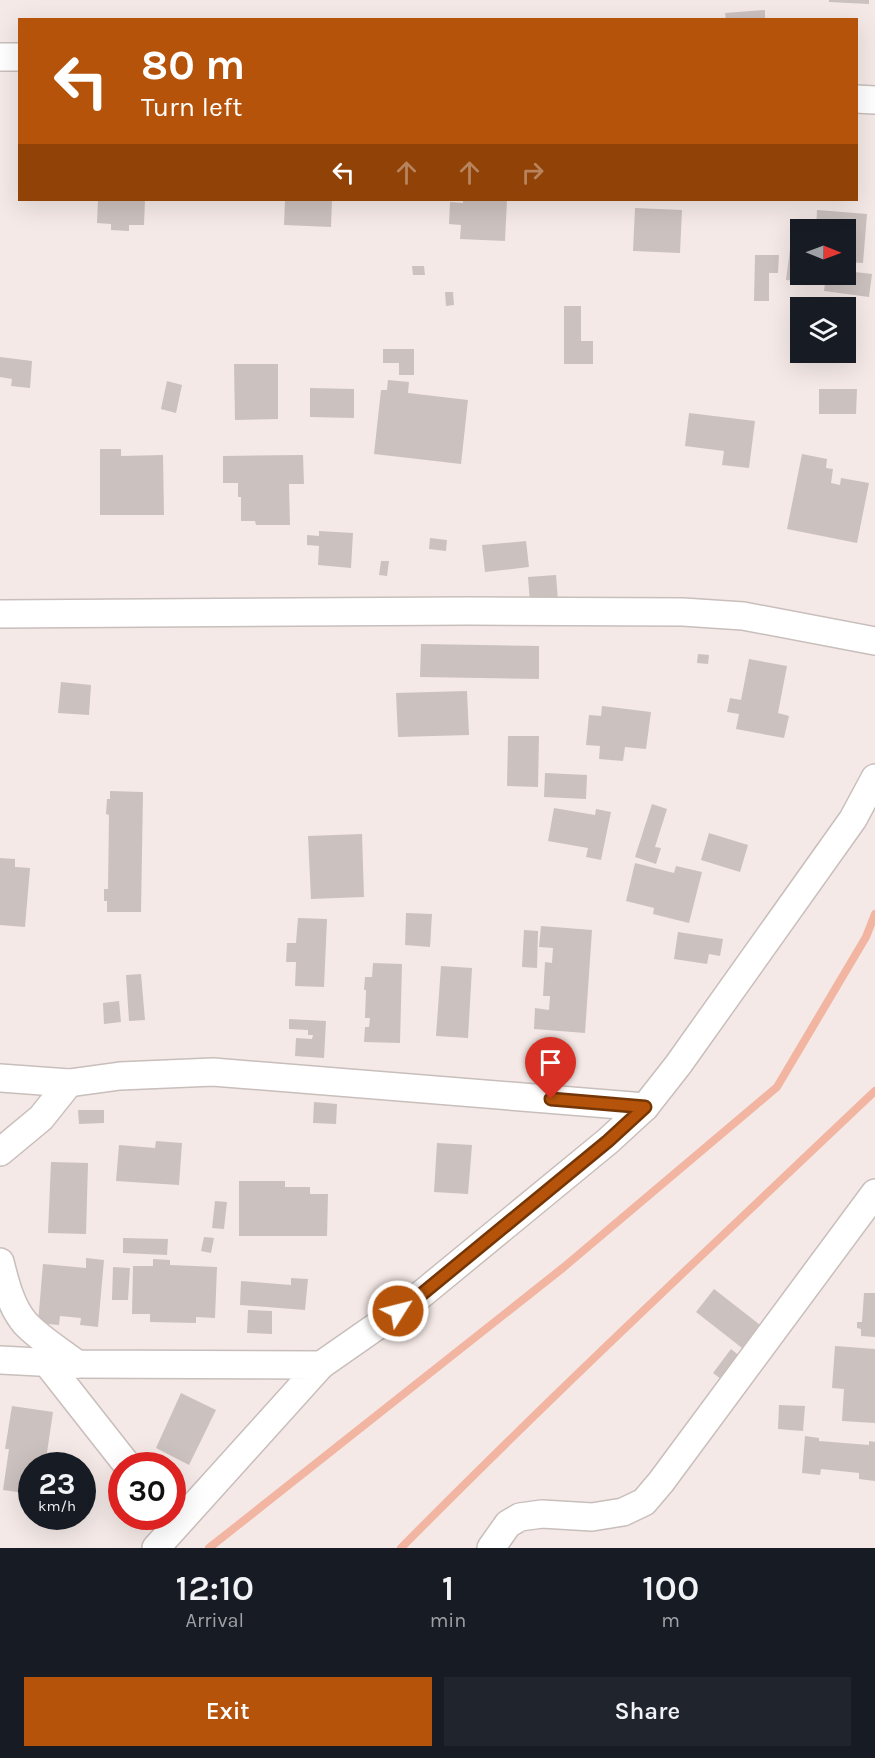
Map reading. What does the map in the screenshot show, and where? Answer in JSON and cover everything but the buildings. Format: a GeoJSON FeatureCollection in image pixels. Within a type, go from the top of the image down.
{"type":"FeatureCollection","features":[{"type":"Feature","properties":{"kind":"street"},"geometry":{"type":"LineString","coordinates":[[0,57],[18,57]]}},
{"type":"Feature","properties":{"kind":"street"},"geometry":{"type":"LineString","coordinates":[[858,99],[875,99]]}},
{"type":"Feature","properties":{"kind":"street"},"geometry":{"type":"LineString","coordinates":[[0,614],[683,612],[742,616],[875,641]]}},
{"type":"Feature","properties":{"kind":"street"},"geometry":{"type":"LineString","coordinates":[[186,1507],[321,1365],[417,1298],[608,1141],[645,1107],[678,1065],[853,819],[875,778]]}},
{"type":"Feature","properties":{"kind":"street"},"geometry":{"type":"LineString","coordinates":[[0,1078],[69,1083],[120,1076],[213,1072],[645,1107]]}},
{"type":"Feature","properties":{"kind":"street"},"geometry":{"type":"LineString","coordinates":[[0,1152],[41,1118],[69,1083]]}},
{"type":"Feature","properties":{"kind":"street"},"geometry":{"type":"LineString","coordinates":[[490,1548],[508,1524],[520,1517],[542,1514],[592,1517],[623,1512],[644,1502],[668,1473],[875,1193]]}},
{"type":"Feature","properties":{"kind":"street"},"geometry":{"type":"LineString","coordinates":[[0,1262],[12,1302],[24,1322],[77,1364]]}},
{"type":"Feature","properties":{"kind":"street"},"geometry":{"type":"LineString","coordinates":[[0,1360],[77,1364],[321,1365]]}},
{"type":"Feature","properties":{"kind":"street"},"geometry":{"type":"LineString","coordinates":[[46,1362],[117,1452]]}},
{"type":"Feature","properties":{"kind":"street"},"geometry":{"type":"LineString","coordinates":[[156,1548],[168,1530]]}},
{"type":"Feature","properties":{"kind":"waterway"},"geometry":{"type":"LineString","coordinates":[[209,1548],[564,1267],[777,1087],[866,937],[875,914]]}},
{"type":"Feature","properties":{"kind":"waterway"},"geometry":{"type":"LineString","coordinates":[[401,1548],[577,1375],[875,1091]]}},
{"type":"Feature","properties":{"kind":"route"},"geometry":{"type":"LineString","coordinates":[[398,1311],[417,1298],[608,1141],[645,1107],[551,1099]]}}]}
